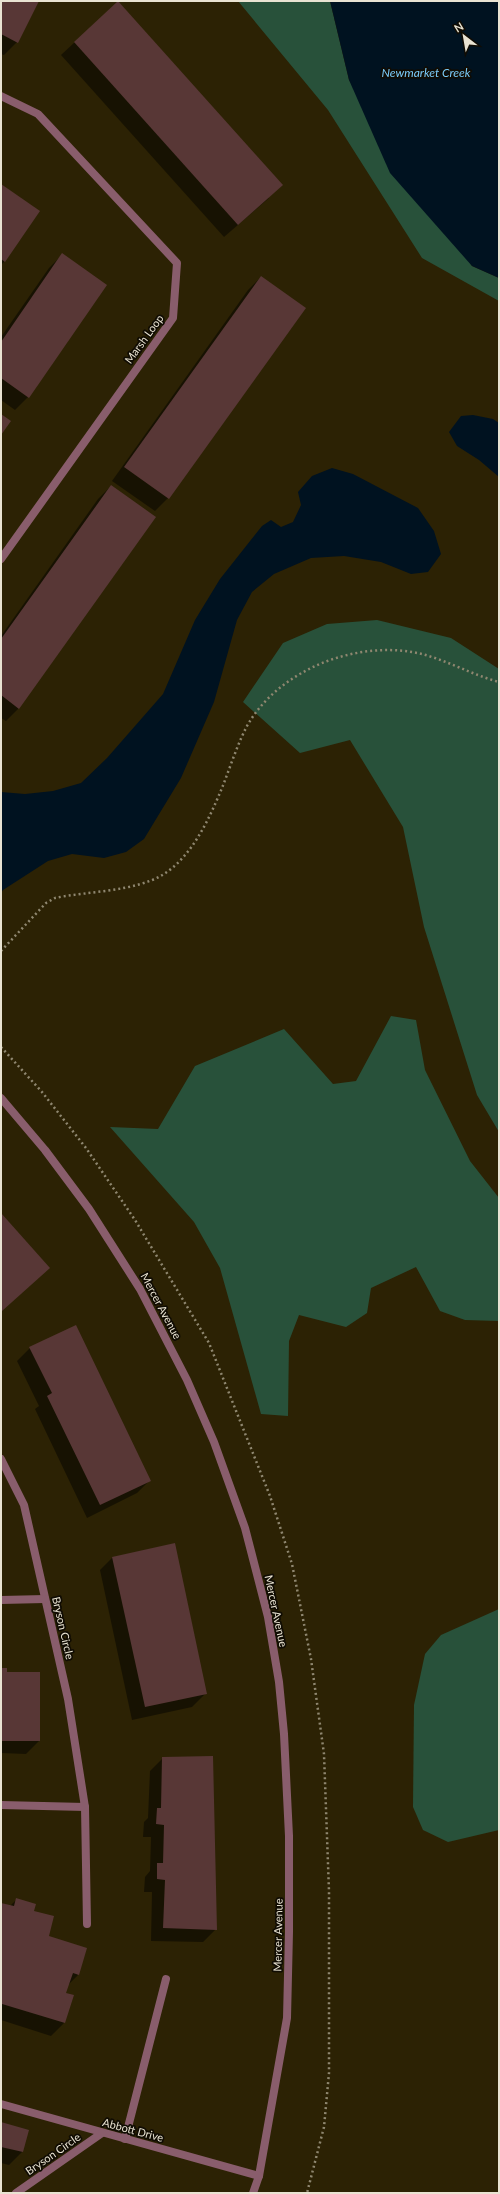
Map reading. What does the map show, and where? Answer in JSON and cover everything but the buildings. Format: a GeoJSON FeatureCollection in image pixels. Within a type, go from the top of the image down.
{"type":"FeatureCollection","features":[{"type":"Feature","properties":{"kind":"street","name":"Marsh Loop"},"geometry":{"type":"LineString","coordinates":[[1,96],[38,114],[177,263],[173,318],[1,559]]}},
{"type":"Feature","properties":{"kind":"street","name":"Mercer Avenue"},"geometry":{"type":"LineString","coordinates":[[1,1098],[45,1150],[89,1209],[140,1289],[187,1380],[214,1442],[245,1528],[268,1616],[279,1682],[284,1734],[289,1836],[289,1940],[287,2018],[259,2176],[254,2193]]}},
{"type":"Feature","properties":{"kind":"street","name":"Bryson Circle"},"geometry":{"type":"LineString","coordinates":[[1,1459],[24,1505],[68,1699],[85,1807],[87,1924]]}},
{"type":"Feature","properties":{"kind":"street"},"geometry":{"type":"LineString","coordinates":[[1,1600],[45,1599]]}},
{"type":"Feature","properties":{"kind":"street"},"geometry":{"type":"LineString","coordinates":[[1,1805],[85,1807]]}},
{"type":"Feature","properties":{"kind":"street"},"geometry":{"type":"LineString","coordinates":[[125,2139],[166,1979]]}},
{"type":"Feature","properties":{"kind":"street","name":"Abbott Drive"},"geometry":{"type":"LineString","coordinates":[[1,2104],[259,2176]]}},
{"type":"Feature","properties":{"kind":"street","name":"Bryson Circle"},"geometry":{"type":"LineString","coordinates":[[16,2193],[102,2133]]}},
{"type":"Feature","properties":{"kind":"path"},"geometry":{"type":"LineString","coordinates":[[1,951],[46,903],[55,898],[130,886],[162,875],[175,866],[197,837],[212,812],[247,726],[273,694],[289,681],[319,664],[349,654],[385,649],[423,654],[499,682]]}},
{"type":"Feature","properties":{"kind":"green space"},"geometry":{"type":"Polygon","coordinates":[[[238,1],[330,1],[349,80],[472,266],[499,278],[499,301],[422,258],[328,110],[238,1]]]}},
{"type":"Feature","properties":{"kind":"green space"},"geometry":{"type":"Polygon","coordinates":[[[377,620],[451,638],[499,669],[499,1132],[477,1095],[424,927],[403,827],[350,740],[300,753],[243,702],[283,643],[327,624],[377,620]]]}},
{"type":"Feature","properties":{"kind":"green space"},"geometry":{"type":"Polygon","coordinates":[[[391,1016],[416,1020],[425,1070],[470,1161],[499,1198],[499,1321],[465,1320],[440,1311],[416,1267],[371,1288],[367,1313],[346,1327],[299,1315],[289,1341],[288,1416],[261,1414],[220,1268],[194,1222],[110,1127],[158,1129],[195,1066],[284,1029],[333,1084],[356,1081],[391,1016]]]}},
{"type":"Feature","properties":{"kind":"green space"},"geometry":{"type":"Polygon","coordinates":[[[499,1609],[499,1830],[448,1842],[423,1830],[413,1807],[414,1705],[425,1654],[441,1635],[499,1609]]]}},
{"type":"Feature","properties":{"kind":"water","name":"Newmarket Creek"},"geometry":{"type":"Polygon","coordinates":[[[330,1],[499,1],[499,278],[472,266],[390,173],[349,80],[330,1]]]}},
{"type":"Feature","properties":{"kind":"water"},"geometry":{"type":"Polygon","coordinates":[[[473,415],[493,419],[499,423],[499,477],[479,460],[457,446],[449,432],[461,416],[473,415]]]}},
{"type":"Feature","properties":{"kind":"water"},"geometry":{"type":"Polygon","coordinates":[[[332,468],[353,474],[418,508],[434,531],[441,554],[428,572],[411,574],[381,562],[344,556],[311,558],[274,574],[252,592],[237,620],[214,702],[181,778],[144,839],[126,852],[104,858],[72,854],[48,861],[3,890],[1,893],[1,792],[25,794],[53,791],[81,783],[107,758],[163,694],[195,620],[220,579],[262,526],[271,520],[281,527],[293,522],[301,505],[298,492],[312,476],[332,468]]]}}]}
